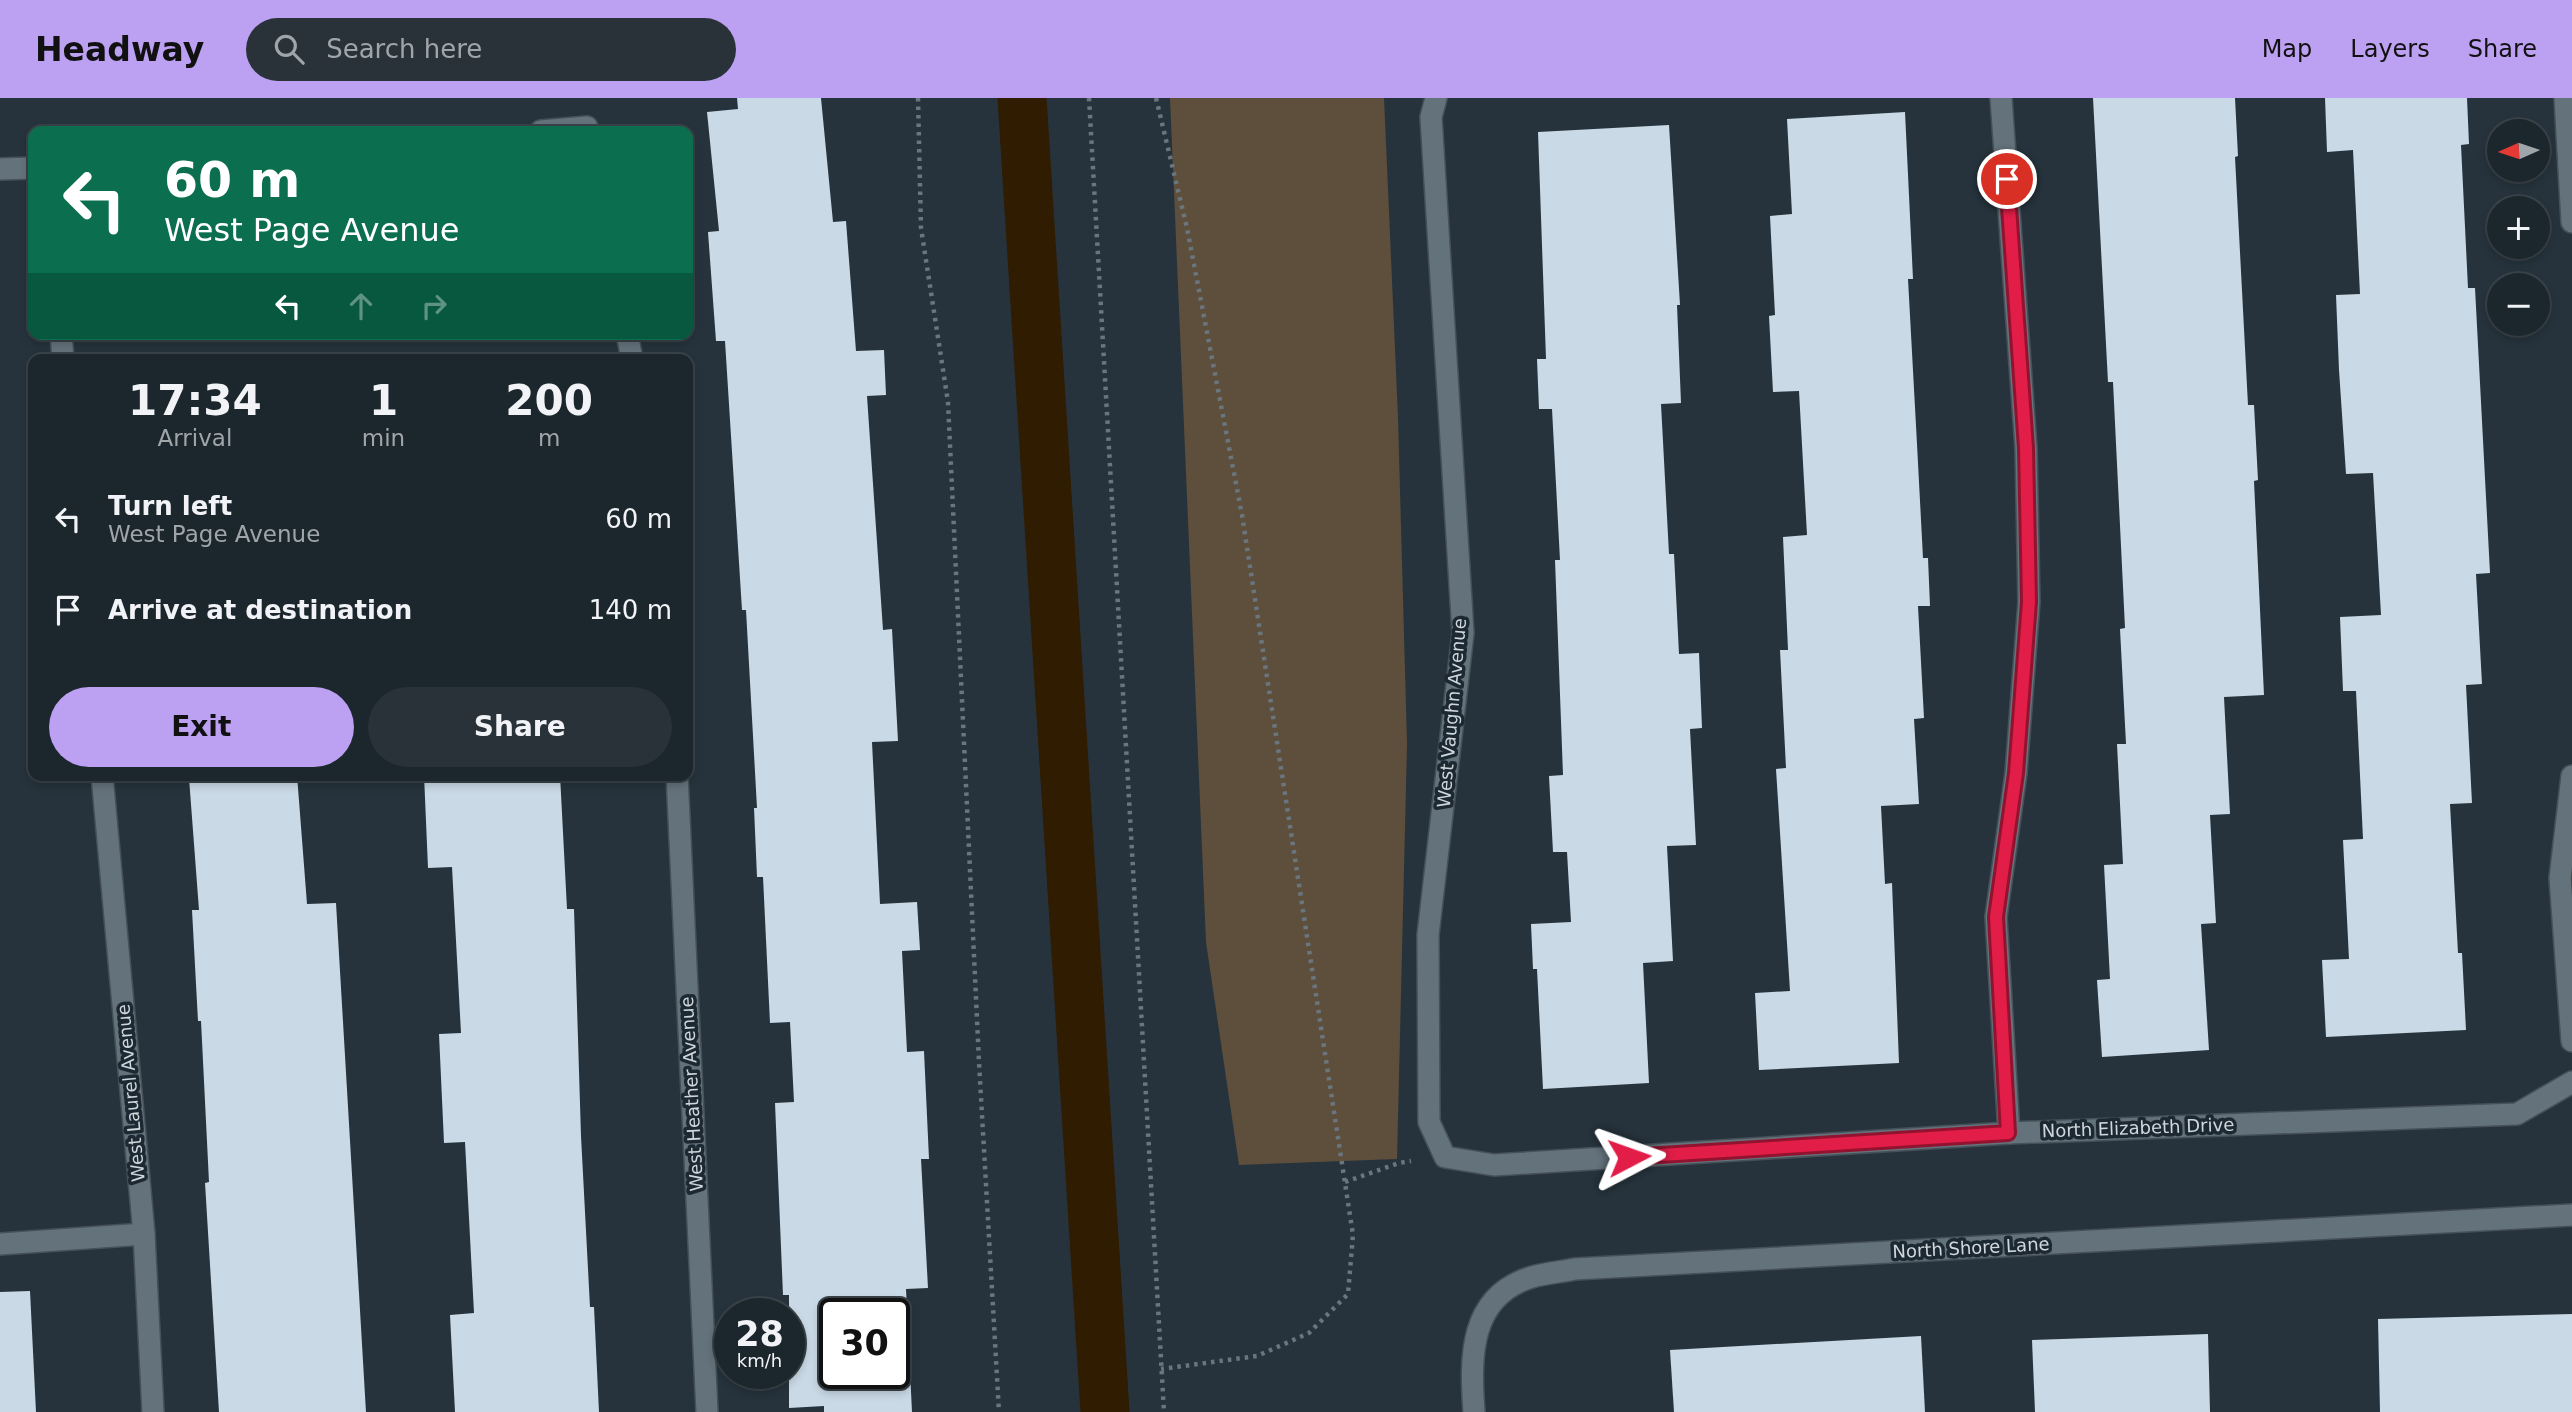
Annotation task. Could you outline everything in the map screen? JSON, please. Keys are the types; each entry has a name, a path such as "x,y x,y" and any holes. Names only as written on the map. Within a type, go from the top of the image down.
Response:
{"street":[{"name":"West Vaughn Avenue","path":"1436,98 1432,117 1463,634 1429,934 1429,1122 1445,1157"},
{"path":"2001,98 2026,448 2029,602 2016,773 1996,917 2008,1133"},
{"path":"2566,98 2572,222"},
{"path":"0,169 28,168"},
{"path":"2572,776 2560,878 2572,1041"},
{"name":"West Laurel Avenue","path":"103,781 145,1234 153,1412"},
{"name":"West Heather Avenue","path":"677,781 707,1412"},
{"name":"North Elizabeth Drive","path":"1445,1157 1494,1165 2008,1133 2517,1114 2572,1082"},
{"name":"North Shore Lane","path":"1474,1412 1472,1362 1475,1340 1484,1312 1505,1289 1532,1277 1575,1269 2572,1215"},
{"path":"0,1244 145,1234"}],"path":[{"path":"918,98 921,228 948,402 978,1062 999,1412"},
{"path":"1089,98 1164,1412"},
{"path":"1156,98 1187,228 1242,515 1353,1235 1348,1294 1309,1333 1257,1356 1161,1369"},
{"path":"1345,1182 1399,1163 1445,1157"}],"shaded area":[{"path":"1170,98 1384,98 1398,418 1407,744 1397,1159 1239,1165 1206,942"}],"building":[{"path":"737,98 821,98 833,222 846,221 856,351 884,350 886,395 867,396 883,630 892,629 898,741 872,742 880,904 917,902 920,950 902,951 907,1052 924,1051 929,1159 921,1159 928,1288 906,1289 906,1298 819,1298 819,1389 910,1389 910,1371 912,1412 824,1412 824,1406 789,1408 789,1389 805,1389 805,1298 789,1298 789,1295 783,1295 775,1103 794,1102 790,1022 770,1023 763,877 757,877 754,808 757,808 746,610 742,610 725,341 716,341 708,232 719,231 707,112 738,109"},
{"path":"2093,98 2235,98 2238,156 2235,157 2248,405 2254,405 2258,480 2254,481 2264,695 2224,697 2230,814 2210,815 2216,923 2201,924 2209,1050 2102,1057 2097,980 2110,979 2104,865 2123,864 2117,744 2126,744 2120,629 2125,628 2113,382 2108,382"},
{"path":"2325,98 2467,98 2469,144 2461,145 2468,288 2475,288 2490,573 2476,574 2482,684 2466,685 2472,803 2450,804 2458,953 2462,953 2466,1030 2326,1037 2322,960 2349,959 2343,840 2363,839 2356,691 2343,691 2340,617 2381,615 2373,473 2346,474 2339,370 2336,295 2360,294 2353,150 2327,152"},
{"path":"1905,112 1913,279 1908,279 1923,558 1928,558 1930,606 1918,606 1924,718 1914,719 1919,804 1881,806 1885,884 1892,883 1899,1063 1759,1070 1755,993 1790,991 1776,769 1786,768 1780,650 1788,650 1783,537 1807,535 1799,391 1773,392 1769,316 1775,315 1770,216 1792,214 1787,119"},
{"path":"1669,125 1680,305 1677,305 1681,403 1661,404 1669,554 1674,554 1679,654 1699,653 1702,728 1690,729 1696,845 1667,846 1673,961 1643,963 1649,1083 1543,1089 1537,969 1533,969 1531,924 1571,922 1567,852 1553,852 1549,776 1563,775 1555,560 1560,560 1552,409 1539,409 1537,359 1546,359 1538,132"},
{"path":"189,781 297,781 307,904 336,903 366,1412 219,1412 205,1183 209,1182 201,1021 198,1021 192,910 199,910"},
{"path":"424,781 560,781 567,909 574,909 581,1136 590,1307 594,1307 599,1412 455,1412 450,1315 474,1313 465,1142 444,1143 439,1034 461,1033 452,867 428,868"},
{"path":"30,1291 36,1412 0,1412 0,1292"},
{"path":"2572,1314 2572,1412 2380,1412 2378,1319"},
{"path":"2208,1334 2210,1412 2035,1412 2032,1340"},
{"path":"1921,1336 1925,1412 1674,1412 1670,1350"}],"waterway":[{"path":"1022,98 1105,1412"}],"route":[{"path":"1629,1157 2008,1133 1996,917 2016,773 2029,602 2026,448 2007,179"}]}
